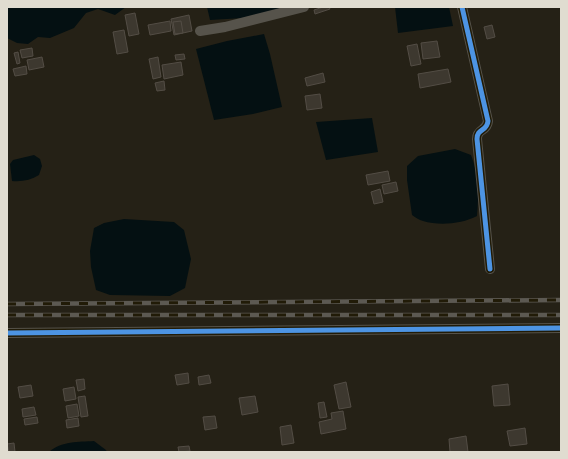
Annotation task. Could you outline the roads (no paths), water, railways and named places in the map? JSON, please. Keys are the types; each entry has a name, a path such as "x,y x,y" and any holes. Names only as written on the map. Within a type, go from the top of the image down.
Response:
{"street":[{"path":"200,31 232,26 304,7"},
{"path":"462,7 488,121 488,126 479,132 477,139 490,269"},
{"path":"7,333 561,328"}],"railway":[{"path":"7,304 561,300"},
{"path":"7,315 561,315"}]}
